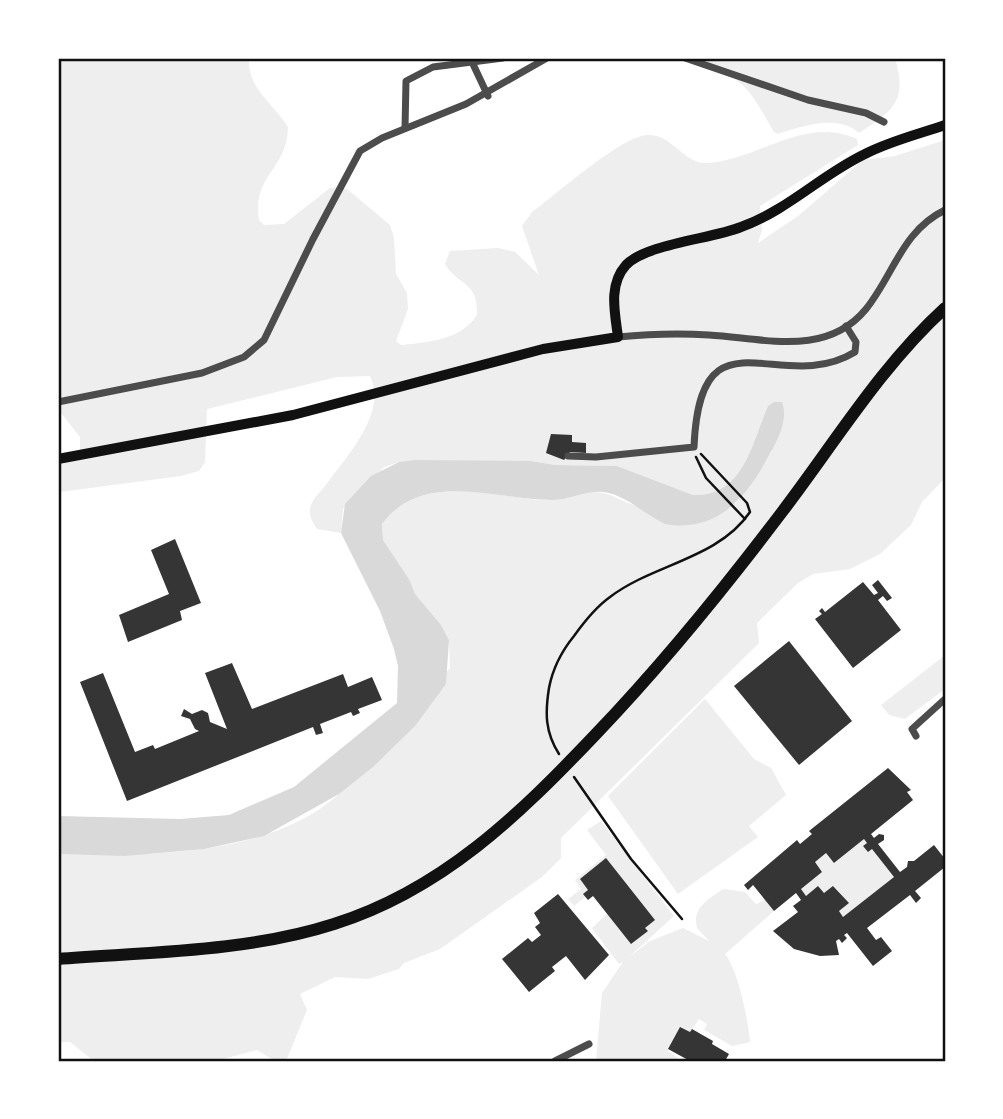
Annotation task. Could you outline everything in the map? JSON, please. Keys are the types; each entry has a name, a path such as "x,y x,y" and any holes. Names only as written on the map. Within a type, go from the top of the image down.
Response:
{"highway":[{"path":"58,959 228,945 314,930 388,904 464,858 538,792 650,675 733,576 890,368 945,308"}],"main road":[{"path":"58,459 293,415 543,349 618,337 615,288 621,272 634,258 755,222 785,207 864,154 945,125"}],"street":[{"path":"405,128 406,82 433,66 503,58"},
{"path":"58,402 202,373 244,357 264,340 360,151 405,128 466,104 518,77 547,58"},
{"path":"685,58 808,100 866,113 884,122"},
{"path":"472,62 488,96"},
{"path":"618,337 685,334 797,343 835,333 865,310 908,240 932,217 945,210"},
{"path":"568,456 596,457 694,447 700,396 713,373 740,361 794,367 839,361 855,352 856,342 846,326"},
{"path":"916,736 912,729 945,699"},
{"path":"555,1061 589,1044"}],"path":[{"path":"546,718 555,664 595,610 611,596 696,554 732,532 745,519 750,507 694,447"},
{"path":"694,447 706,478 745,519"},
{"path":"592,803 631,859 682,919"}],"shaded area":[{"path":"58,58 249,58 249,69 257,87 288,127 282,154 260,192 259,220 264,225 284,224 330,188 347,189 390,225 394,238 396,274 407,293 408,309 396,341 401,345 433,341 453,335 477,315 471,290 445,264 450,251 498,248 515,252 539,275 522,226 532,212 572,180 605,155 635,138 656,136 692,159 708,163 727,160 782,140 819,132 838,133 857,139 858,145 760,206 762,230 758,243 798,216 863,160 895,156 945,140 945,478 922,502 911,525 880,554 850,569 813,574 798,583 757,623 759,643 561,838 561,858 542,877 440,949 404,963 399,969 368,979 335,977 300,994 307,1010 286,1061 275,1061 257,1050 215,1061 94,1061 70,1042 58,1042 58,854 168,852 244,841 279,830 312,814 354,779 450,668 449,640 441,625 414,594 409,579 383,540 382,524 398,508 415,498 456,491 549,500 600,492 634,505 654,507 736,503 772,451 768,406 744,465 724,487 710,493 693,495 617,466 556,465 531,461 399,462 384,467 343,509 341,533 317,529 311,517 311,505 363,433 374,404 374,390 370,376 337,377 207,409 205,462 199,471 181,476 60,492 58,466 80,450 80,437 58,409"},
{"path":"688,58 895,58 900,85 895,103 889,111 859,133 841,124 820,123 778,134 741,84 732,77"},
{"path":"774,402 782,402 783,423 775,444 754,481 725,511 701,523 680,526 667,524 623,498 602,492 552,500 461,491 439,492 418,497 399,507 382,524 383,540 409,579 415,594 441,625 449,640 446,684 415,726 373,767 339,794 264,836 204,849 125,856 58,854 58,816 180,819 229,815 294,787 397,703 398,666 394,649 380,611 341,533 345,504 371,476 399,462 415,460 531,461 556,465 617,466 693,495 710,493 724,487 744,465 768,406"},
{"path":"944,656 945,689 905,719 889,715 881,705"},
{"path":"705,699 754,759 771,768 786,795 749,826 758,837 678,894 608,796"},
{"path":"601,821 674,916 629,957 650,941 683,928 709,941 697,928 697,915 702,905 723,889 745,892 756,904 765,900 774,911 725,954 738,983 750,1042 732,1046 704,1030 707,1024 699,1019 689,1034 680,1029 668,1051 682,1061 596,1061 602,993 623,962 619,964 592,928 611,910 594,890 574,906 568,899 581,889 575,880 606,855 587,830"},
{"path":"864,839 867,843 863,846 868,852 872,849 894,877 843,917 839,911 849,903 834,886 824,893 818,886 806,896 801,889 822,872 815,862 826,853 835,863"}],"building":[{"path":"551,434 572,435 572,442 586,443 586,453 570,452 564,460 546,453"},
{"path":"175,539 201,603 180,611 182,620 128,642 119,615 169,594 151,550"},
{"path":"878,580 892,598 887,601 883,596 878,600 901,630 853,668 815,619 822,614 819,611 822,608 825,612 863,582 874,595 878,593 872,585"},
{"path":"789,641 852,721 799,765 734,686"},
{"path":"232,663 252,709 343,674 348,687 372,677 382,700 358,709 360,713 353,716 351,712 320,724 323,733 316,735 313,727 127,801 80,682 103,673 135,752 153,745 155,749 199,731 190,719 181,716 184,709 192,714 202,710 208,713 210,722 227,729 205,673"},
{"path":"888,768 911,790 907,792 913,800 871,834 874,838 879,834 884,835 884,840 878,844 900,872 907,867 908,861 914,861 934,845 945,859 945,867 915,891 921,898 916,903 910,895 867,928 876,940 881,937 892,951 873,966 847,933 844,935 847,938 842,943 839,939 836,941 839,955 820,956 794,949 773,931 798,912 793,906 801,900 796,893 774,911 753,885 748,890 744,885 797,840 800,844 812,834 809,831","holes":["864,839 867,843 863,846 868,852 872,849 894,877 843,917 839,911 849,903 833,886 824,893 818,886 806,896 801,889 822,872 815,862 826,853 834,863"]},
{"path":"606,858 655,920 645,928 648,931 631,944 593,896 588,900 583,894 588,890 580,879"},
{"path":"558,894 609,955 585,980 566,956 552,967 555,971 529,992 502,959 528,938 532,942 541,935 535,927 540,923 534,913"},
{"path":"680,1027 690,1032 692,1029 713,1041 712,1044 729,1054 725,1061 690,1061 668,1049"}]}
